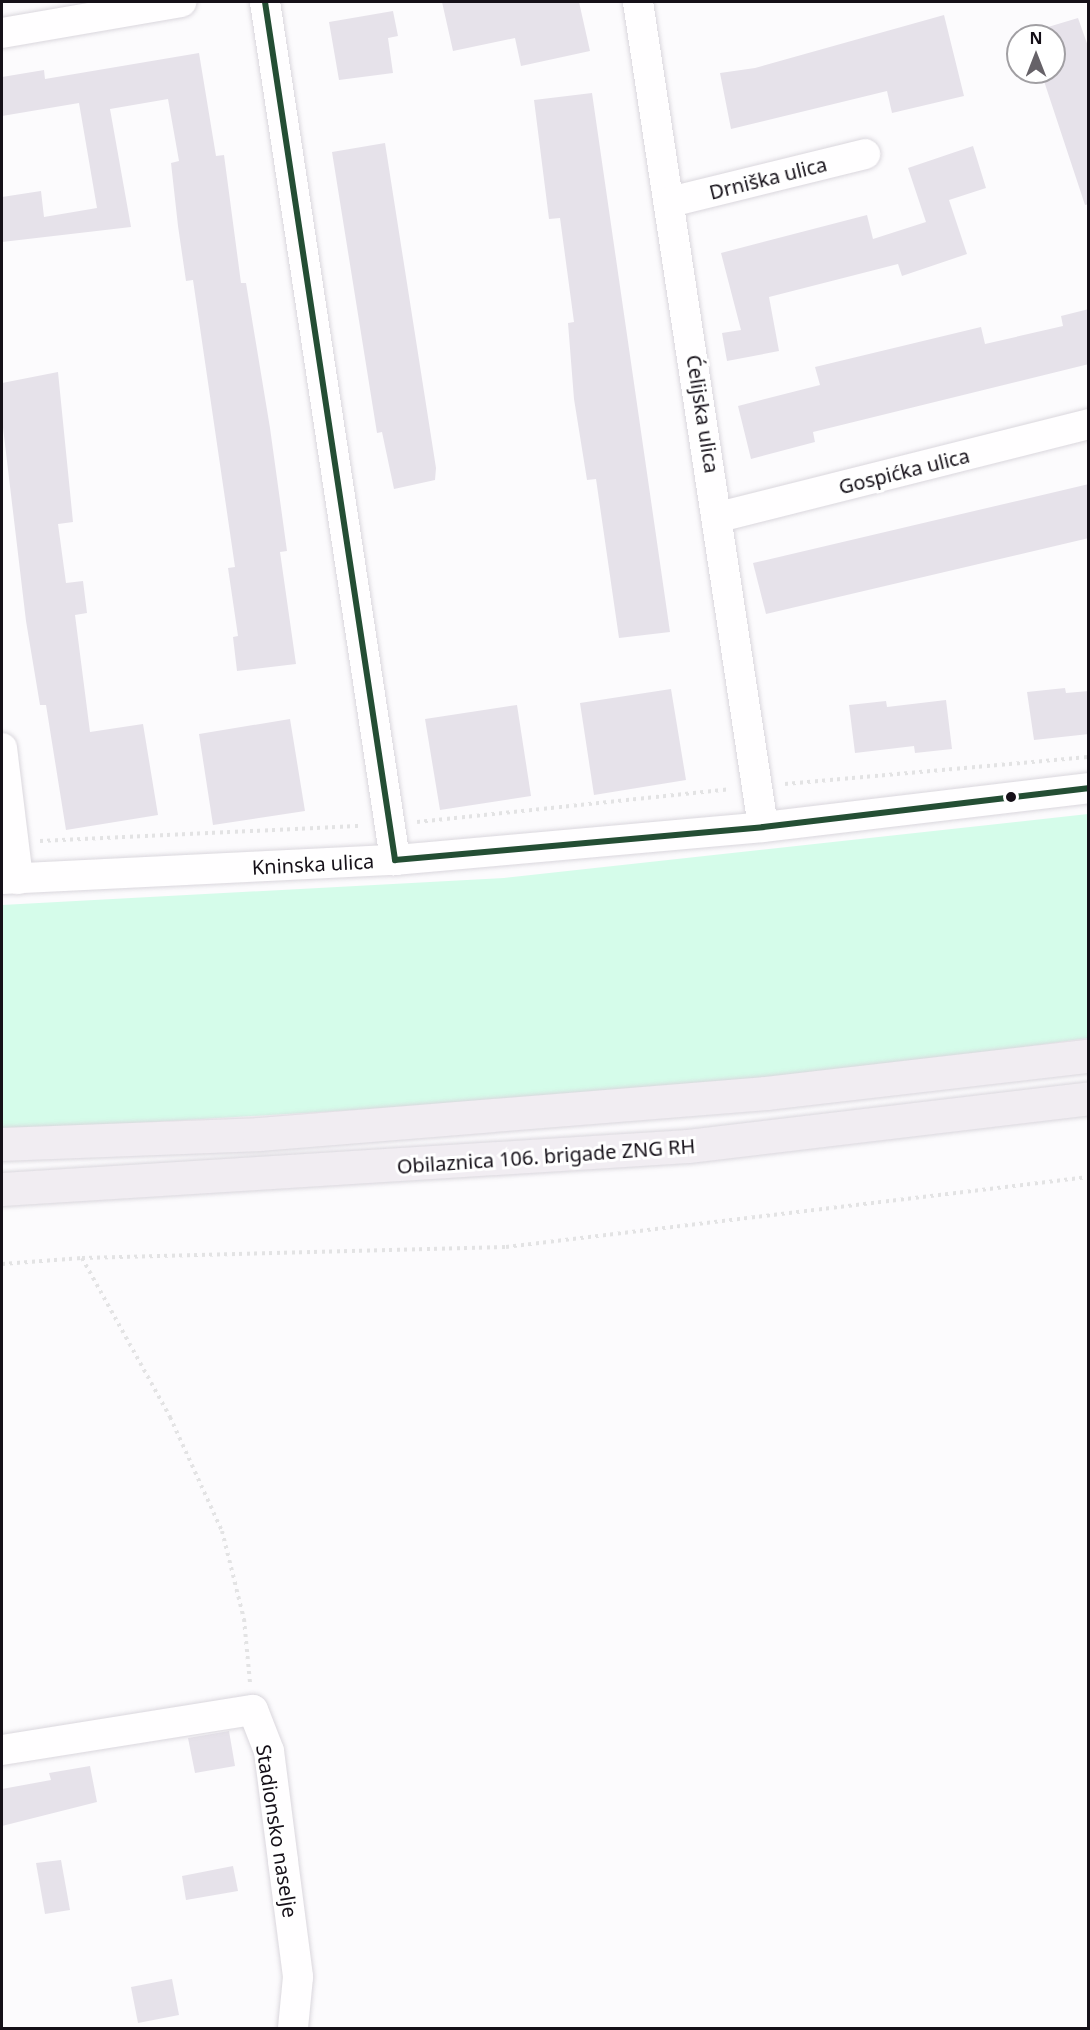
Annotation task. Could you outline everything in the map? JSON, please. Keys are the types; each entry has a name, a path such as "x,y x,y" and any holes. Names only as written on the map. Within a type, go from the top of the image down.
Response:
{"highway":[{"path":"2,1144 259,1134 766,1094 1089,1056"},
{"name":"Obilaznica 106. brigade ZNG RH","path":"2,1189 688,1146 1089,1098"}],"street":[{"path":"2,33 181,2"},
{"path":"265,2 395,860"},
{"name":"Ćelijska ulica","path":"638,2 719,517 759,786 763,827"},
{"name":"Drniška ulica","path":"670,201 865,154"},
{"name":"Gospićka ulica","path":"719,517 1089,424"},
{"path":"2,748 16,843 10,879"},
{"name":"Kninska ulica","path":"10,879 395,860 763,827 1089,788"},
{"path":"2,1750 253,1710"},
{"name":"Stadionsko naselje","path":"253,1710 269,1751 285,1872 298,1977 293,2028"}],"path":[{"path":"16,843 391,825 759,786 1089,757"},
{"path":"2,1264 82,1258 506,1247 1089,1177"},
{"path":"82,1258 170,1417 222,1531 244,1619 253,1710"}],"green space":[{"path":"1088,814 1088,1038 899,1064 569,1097 2,1131 2,905 504,878"}],"building":[{"path":"442,2 579,2 590,51 521,66 515,38 453,51"},
{"path":"393,11 398,36 388,38 393,73 339,80 329,22"},
{"path":"944,15 964,96 892,113 887,91 731,129 720,73 755,68"},
{"path":"1078,18 1089,49 1089,204 1085,205 1045,84 1066,84 1066,24 1058,24"},
{"path":"199,53 216,156 224,155 241,283 246,283 270,428 287,551 280,552 296,664 237,671 233,637 238,636 228,568 235,567 193,280 186,281 178,226 171,163 179,161 168,99 110,109 131,227 2,242 2,197 41,191 44,217 97,208 79,103 2,116 2,77 44,70 45,79"},
{"path":"592,93 670,632 619,638 596,479 587,480 574,399 568,323 574,322 560,218 549,219 534,100"},
{"path":"385,143 436,468 435,480 394,489 382,432 377,433 332,152"},
{"path":"973,146 986,188 949,200 967,254 902,276 898,264 769,297 779,351 727,361 722,333 741,330 721,253 867,215 873,239 926,222 908,168"},
{"path":"1089,309 1089,364 813,432 815,442 751,459 738,406 820,385 815,367 981,327 985,344 1063,326 1061,316"},
{"path":"58,372 73,522 58,524 66,583 83,581 87,613 75,615 90,732 143,724 158,815 66,830 46,705 40,705 26,621 2,419 2,383"},
{"path":"1089,484 1089,538 766,614 753,563"},
{"path":"1065,688 1066,693 1089,691 1089,734 1034,740 1027,692"},
{"path":"671,689 686,780 594,795 580,703"},
{"path":"946,700 952,749 915,753 914,746 855,753 849,705 886,701 887,707"},
{"path":"517,705 531,796 440,810 425,719"},
{"path":"290,719 305,811 213,825 199,734"},
{"path":"229,1731 235,1766 195,1773 188,1738"},
{"path":"90,1766 97,1802 2,1826 2,1789 51,1780 49,1773"},
{"path":"61,1860 70,1910 45,1914 36,1863"},
{"path":"233,1866 238,1891 186,1900 182,1876"},
{"path":"172,1979 179,2015 138,2023 131,1987"}],"transit line":[{"path":"265,2 395,860 763,827 1088,788"}]}
